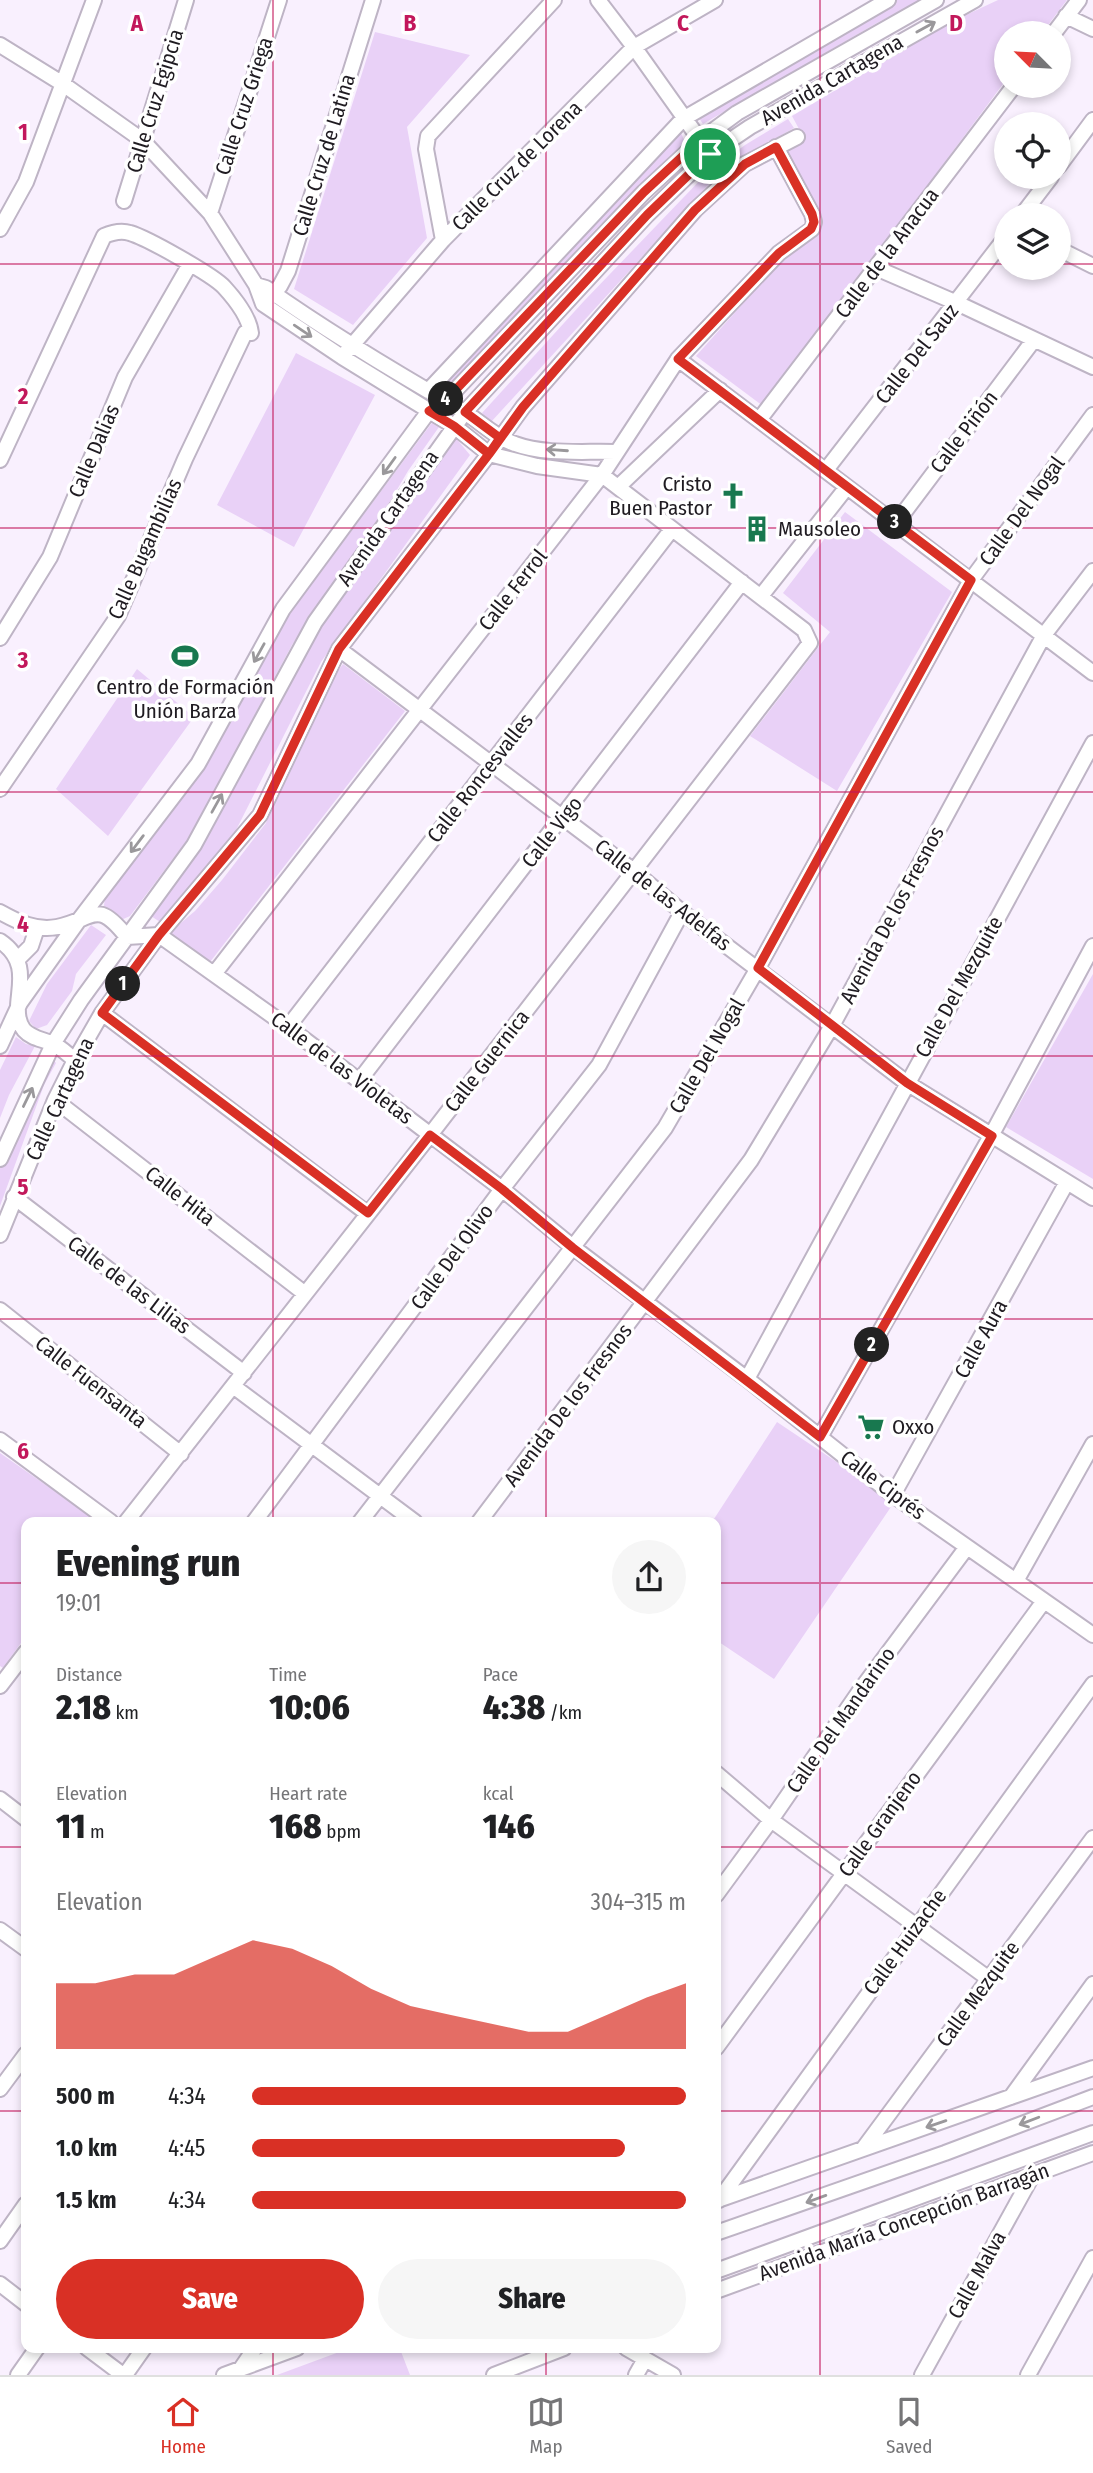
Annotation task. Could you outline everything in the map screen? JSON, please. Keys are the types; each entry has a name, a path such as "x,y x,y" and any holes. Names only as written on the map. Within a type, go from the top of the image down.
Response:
{"street":[{"path":"0,229 26,182 94,0"},
{"name":"Calle Cruz Egipcia","path":"124,201 186,0"},
{"name":"Calle Cruz Griega","path":"210,213 279,0"},
{"name":"Calle Cruz de Latina","path":"263,304 274,293 288,271 373,0"},
{"path":"443,240 426,149 428,136 554,0"},
{"path":"598,0 710,154"},
{"name":"Calle Cruz de Lorena","path":"342,357 443,240 634,47 715,0"},
{"path":"429,411 428,391 683,119 888,0"},
{"name":"Avenida Cartagena","path":"0,1046 20,1003 79,920 198,764 284,609 429,411 445,401 644,192 699,141 737,113 936,0"},
{"name":"Avenida Cartagena","path":"0,1159 53,1044 81,1000 194,845 315,622 465,412 647,215 710,154 750,127 975,0"},
{"path":"1062,21 1079,0"},
{"path":"1066,16 1093,29"},
{"path":"0,45 63,84 142,140 210,213 256,285 263,304 342,357 454,426 489,454 537,466 602,475 761,596 847,487"},
{"name":"Calle de la Anacua","path":"759,420 1005,98"},
{"path":"1071,150 1093,120"},
{"name":"Calle Cartagena","path":"0,1236 55,1100 75,1059 102,1013 159,935 260,815 339,649 523,407 695,210 745,164 797,137"},
{"name":"Calle Ferrol","path":"214,974 602,475 678,359 779,253 811,229 814,222 812,214 776,147"},
{"path":"1031,203 1042,189"},
{"path":"0,460 100,242 110,233 130,233 190,264"},
{"name":"Calle Del Sauz","path":"826,470 994,253"},
{"path":"1071,254 1092,264"},
{"name":"Calle Bugambilias","path":"0,789 118,616 185,459 245,333 251,333 248,321 223,285 190,264"},
{"name":"Calle Dalias","path":"0,638 50,557 125,377 190,264"},
{"path":"876,268 957,303 1093,368"},
{"path":"256,285 266,288 465,412 500,438 517,445 553,451 615,452"},
{"name":"Calle Piñón","path":"895,523 1033,341"},
{"path":"678,359 1093,673"},
{"path":"618,487 720,390"},
{"name":"Calle Del Nogal","path":"364,1517 665,1128 758,968 971,580 1093,415"},
{"name":"Calle Roncesvalles","path":"288,1027 672,528"},
{"name":"Avenida De los Fresnos","path":"483,1517 751,1160 832,1024 1044,635 1093,570"},
{"name":"Calle Vigo","path":"359,1081 743,582"},
{"name":"Calle Guernica","path":"130,1517 808,647 810,638 804,630 761,596"},
{"name":"Calle de las Adelfas","path":"339,649 635,872 682,912 907,1083 1093,1198"},
{"name":"Calle Del Mezquite","path":"747,1379 1093,743"},
{"path":"0,912 37,928 57,927 99,913 112,920 127,937 159,935"},
{"name":"Calle Del Olivo","path":"258,1517 502,1189 599,1065 682,912"},
{"path":"17,960 31,946 37,928"},
{"name":"Calle de las Violetas","path":"159,935 288,1027 502,1189 573,1248 646,1303"},
{"path":"0,940 17,960 22,979 19,1016 25,1031 37,1039 53,1044 75,1059"},
{"path":"820,1437 992,1136 1093,946"},
{"path":"102,1013 368,1213"},
{"name":"Calle Hita","path":"55,1100 304,1293"},
{"name":"Calle Aura","path":"893,1495 1067,1182"},
{"name":"Calle de las Lilias","path":"14,1198 244,1373"},
{"name":"Calle Ciprés","path":"646,1303 893,1495 1044,1601 1092,1631"},
{"name":"Calle Fuensanta","path":"0,1310 181,1454"},
{"path":"233,1386 408,1517"},
{"path":"0,1440 104,1517"},
{"path":"1016,1581 1093,1444"},
{"name":"Calle Del Mandarino","path":"721,1888 859,1692 967,1546"},
{"name":"Calle Granjeno","path":"721,2041 1044,1601"},
{"path":"2,1679 21,1658"},
{"name":"Calle Huizache","path":"721,2195 1093,1684"},
{"path":"721,1777 771,1820 989,1979"},
{"path":"0,1799 21,1815"},
{"name":"Calle Mezquite","path":"863,2149 1093,1838"},
{"path":"1,1934 21,1946"},
{"path":"1010,2098 1093,1984"},
{"path":"0,2089 21,2061"},
{"path":"721,2199 1093,2068"},
{"path":"721,2231 945,2153 1093,2097"},
{"name":"Avenida María Concepción Barragán","path":"721,2269 1093,2133"},
{"name":"Avenida María Concepción Barragán","path":"721,2289 1093,2153"},
{"name":"Calle Malva","path":"922,2375 1032,2176"},
{"path":"0,2241 21,2211"},
{"path":"1028,2375 1093,2258"},
{"path":"0,2284 21,2300"},
{"path":"18,2375 33,2353"},
{"path":"94,2353 124,2375 140,2353"},
{"path":"240,2370 252,2353"},
{"path":"224,2375 284,2353"},
{"path":"494,2375 553,2353"},
{"path":"635,2353 673,2375"},
{"path":"533,2375 542,2358"},
{"path":"636,2375 645,2359"}],"shaded area":[{"path":"897,0 921,0 703,124 697,115"},
{"path":"998,0 1067,0 1051,21 994,21 994,96 763,406 696,356 780,262 822,225 787,149 805,140 792,116 949,23"},
{"path":"375,32 470,55 407,127 427,238 353,325 294,289"},
{"path":"788,119 794,128 738,160 710,183 491,422 482,413 584,301 707,173 745,145"},
{"path":"681,133 685,142 595,230 442,394 435,389 666,142"},
{"path":"296,353 375,395 294,547 217,505"},
{"path":"434,420 439,427 408,471 378,522 292,645 191,835 130,916 119,921 104,906 105,896 232,717 291,612"},
{"path":"455,437 470,455 321,662 231,840 189,896 160,922 148,914 318,627"},
{"path":"845,512 952,592 837,791 750,736 830,632 783,593"},
{"path":"343,664 405,711 210,962 169,933 195,911 266,823 272,804 331,680"},
{"path":"137,669 194,717 108,836 56,789"},
{"path":"91,925 106,935 76,974 72,991 47,1025 36,1029 29,1021 47,984"},
{"path":"1093,974 1093,1179 1006,1127"},
{"path":"16,1037 35,1046 0,1118 0,1070"},
{"path":"49,1055 56,1063 44,1085 0,1206 0,1158"},
{"path":"777,1422 895,1501 774,1679 721,1643 721,1517 715,1517"},
{"path":"0,1453 92,1517 21,1517 21,1643 3,1668 0,1666"},
{"path":"336,2353 402,2353 410,2375 277,2375"}],"place":[{"name":"Cristo Buen Pastor","path":"733,496"},
{"name":"Mausoleo","path":"757,529"},
{"name":"Centro de Formación Unión Barza","path":"185,656"},
{"name":"Oxxo","path":"871,1427"}],"route":[{"path":"710,154 647,215 465,412 500,438 489,454 339,649 260,815 159,935 102,1013 368,1213 430,1135 820,1437 992,1136 907,1083 758,968 971,580 678,359 779,253 811,229 814,222 812,214 776,147 745,164 695,210 523,407 489,454 454,426 429,411 445,401 644,192 699,141 710,154"}]}
